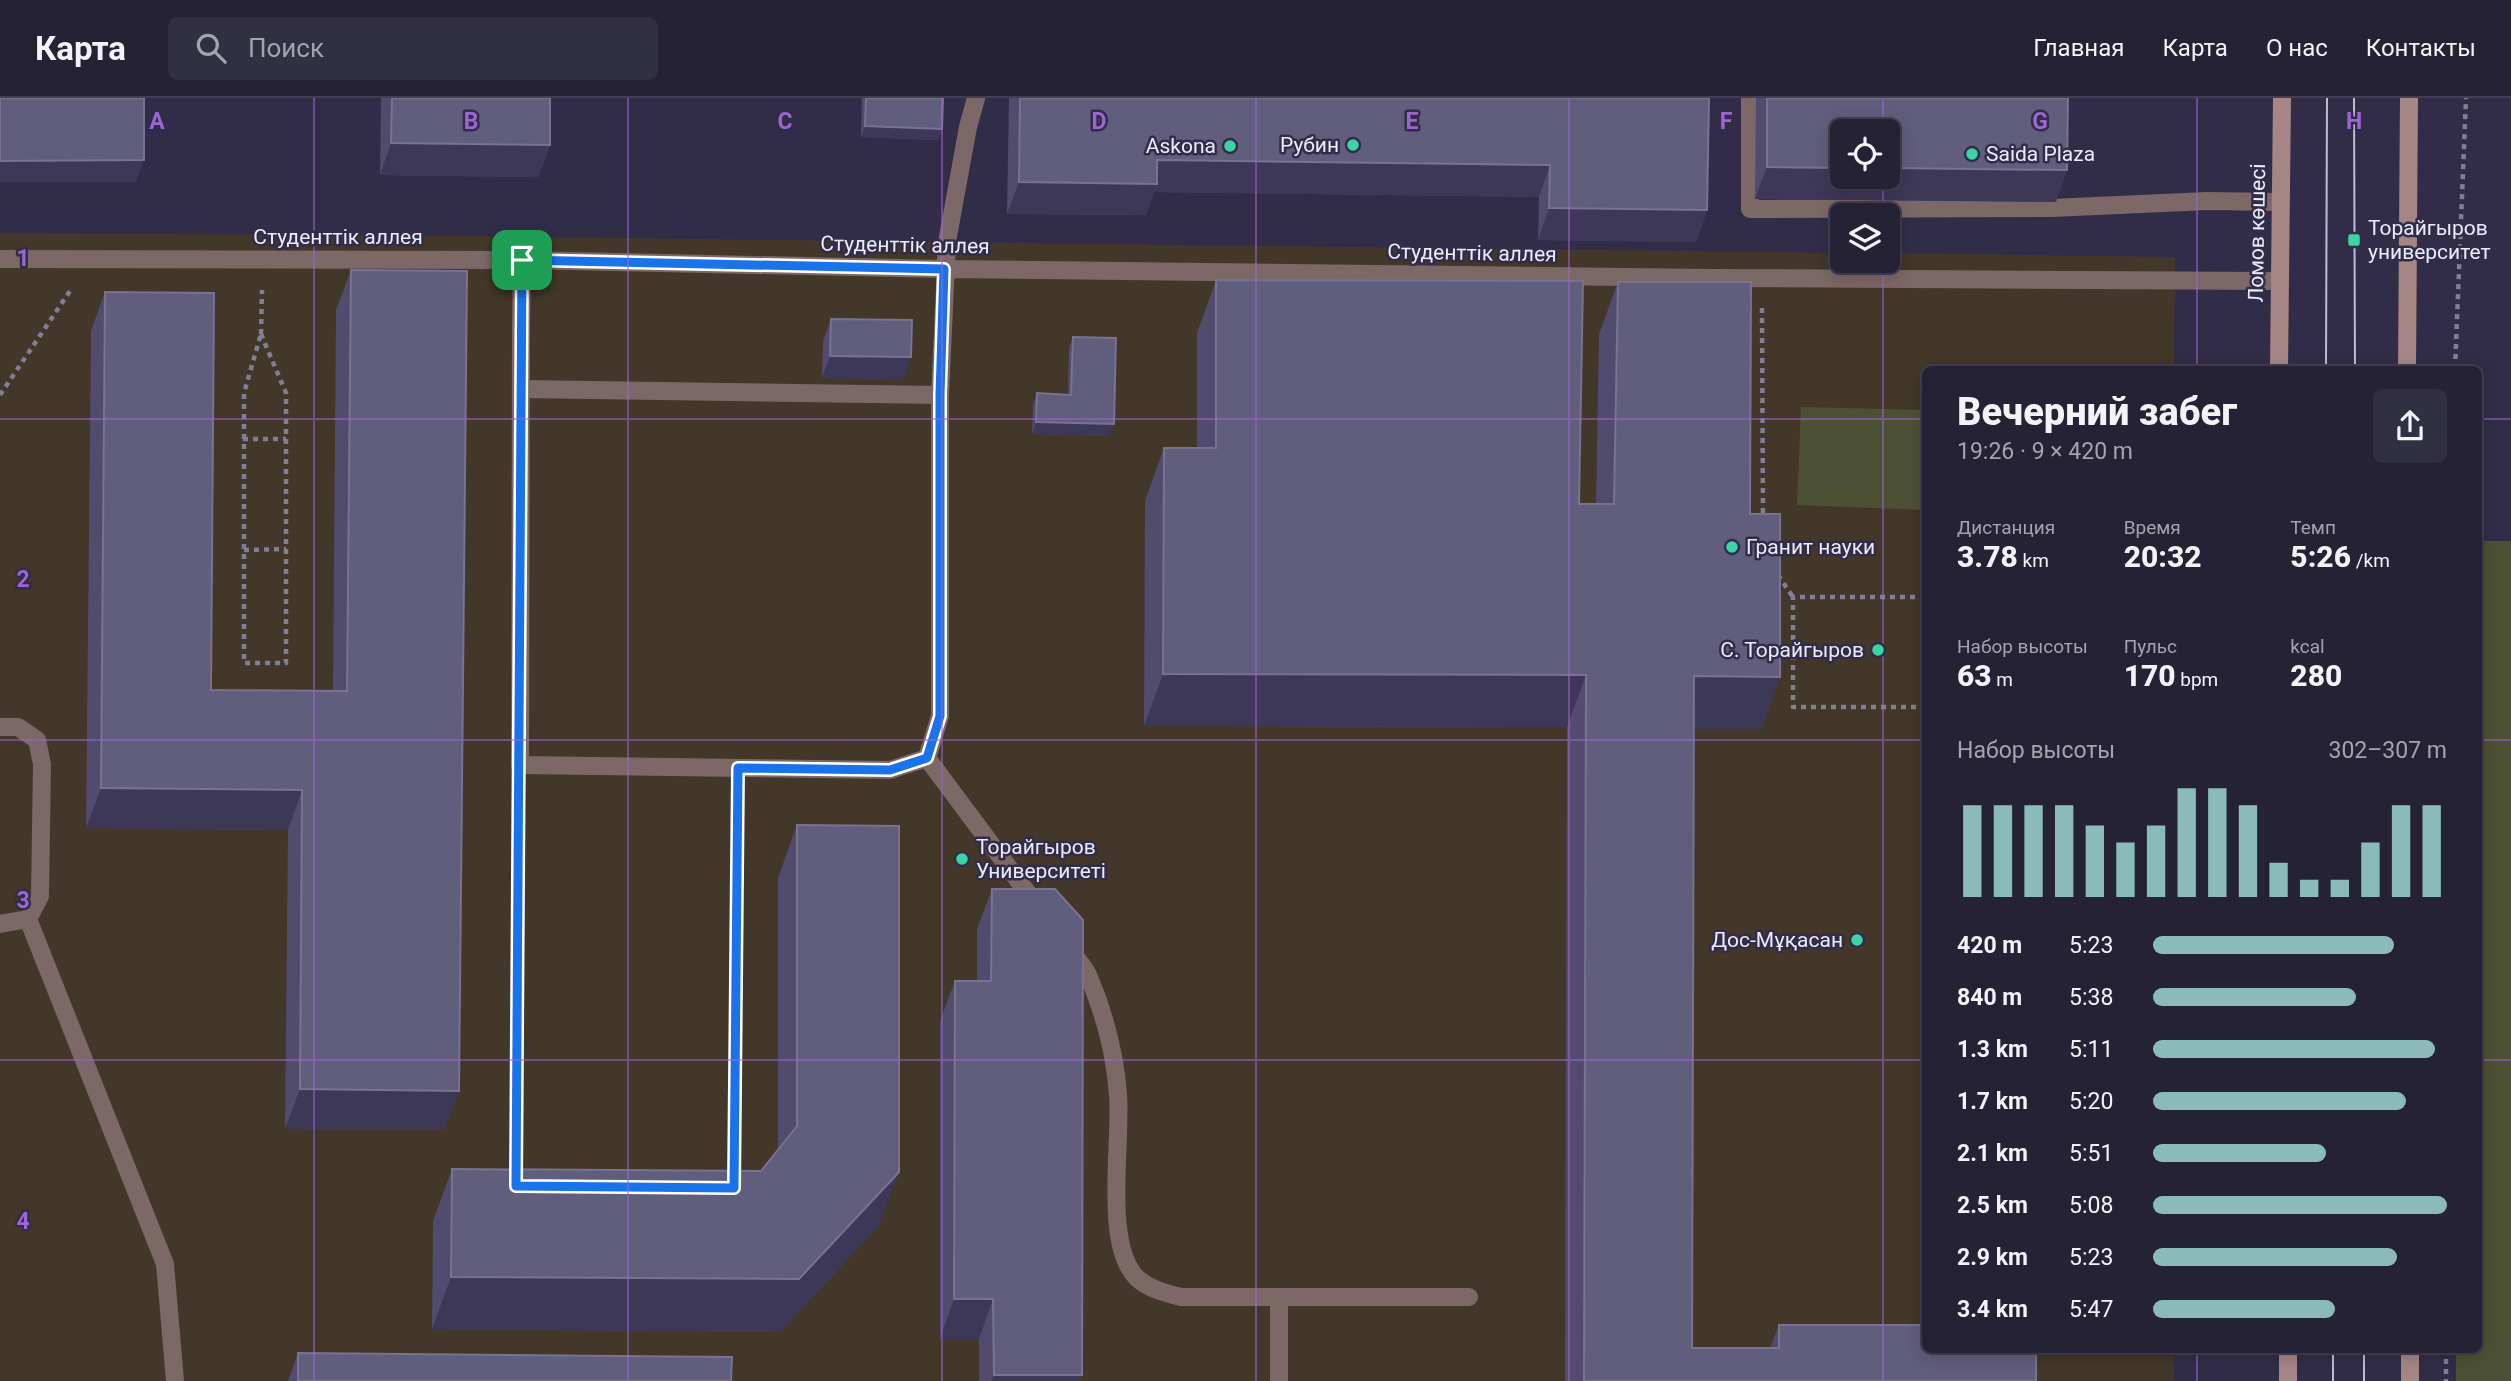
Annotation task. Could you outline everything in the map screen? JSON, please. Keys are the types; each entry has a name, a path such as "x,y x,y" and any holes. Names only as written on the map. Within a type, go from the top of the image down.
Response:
{"main road":[{"name":"Ломов көшесі","path":"2279,366 2282,98"},
{"path":"2407,366 2409,98"},
{"path":"2288,1353 2288,1381"},
{"path":"2410,1353 2410,1381"}],"lane":[{"path":"927,758 940,716 940,395 944,269 963,153 976,98"},
{"path":"1749,98 1750,209 2052,208 2207,201 2280,202"},
{"name":"Студенттік аллея","path":"0,259 522,260 944,269 1762,279 2279,281"},
{"path":"522,260 520,765 890,770 927,758"},
{"path":"521,389 940,395"},
{"path":"0,727 18,727 37,740 42,764 40,897 28,919"},
{"path":"927,758 1087,973 1108,1033 1118,1095 1117,1231 1124,1256 1136,1277 1158,1291 1181,1297 1469,1297"},
{"path":"0,924 28,919"},
{"path":"28,919 165,1264 176,1381"},
{"path":"1279,1297 1279,1381"}],"path":[{"path":"2455,366 2466,98"},
{"path":"0,395 96,259"},
{"path":"261,334 286,393 286,663 244,663 244,393 261,334 263,259"},
{"path":"1762,279 1763,528"},
{"path":"243,439 286,439"},
{"path":"244,550 286,549"},
{"path":"1777,573 1793,597 1793,707 1922,707"},
{"path":"1793,597 1922,597"},
{"path":"516,1186 520,765"},
{"path":"734,1188 738,768"},
{"path":"2446,1353 2446,1381"}],"shaded area":[{"name":"Торайгыров Университеті","path":"0,233 1830,253 1830,273 1900,273 1900,253 2175,257 2174,366 1922,366 1922,1353 2174,1353 2174,1381 0,1381"}],"green space":[{"path":"1801,407 1922,410 1922,510 1797,505"},
{"path":"2482,541 2511,541 2511,1381 2456,1381 2456,1353 2482,1353"}],"building":[{"path":"0,98 144,98 144,160 0,161"},
{"path":"392,98 550,98 550,145 391,143"},
{"path":"866,98 943,98 942,129 865,126"},
{"name":"Рубин","path":"1020,98 1709,98 1707,210 1549,208 1550,165 1157,160 1157,184 1019,182"},
{"path":"1767,98 2068,98 2067,170 1900,168 1900,119 1830,119 1830,168 1767,167"},
{"path":"351,270 467,271 459,1091 300,1089 302,790 101,788 105,292 214,293 211,690 347,691"},
{"path":"1216,280 1583,281 1579,504 1614,504 1618,282 1751,282 1750,514 1780,514 1780,677 1694,676 1692,1348 1779,1348 1779,1325 1922,1325 1922,1353 2036,1353 2036,1381 1584,1381 1586,675 1163,674 1164,448 1216,448"},
{"path":"831,319 912,320 911,357 830,356"},
{"path":"1073,337 1116,338 1114,424 1036,422 1037,393 1071,395"},
{"path":"797,825 899,826 899,1172 799,1279 451,1277 452,1169 761,1171 797,1126"},
{"path":"992,889 1055,889 1083,920 1082,1375 994,1375 993,1299 954,1299 955,981 991,981"},
{"path":"298,1353 732,1357 731,1381 298,1381"}],"tram line":[{"path":"2326,366 2327,98"},
{"path":"2354,98 2355,366"},
{"path":"2333,1353 2333,1381"},
{"path":"2364,1353 2364,1381"}],"place":[{"name":"Рубин","path":"1353,145"},
{"name":"Askona","path":"1230,146"},
{"name":"Saida Plaza","path":"1972,154"},
{"name":"Торайгыров университет","path":"2354,240"},
{"name":"Гранит науки","path":"1732,547"},
{"name":"С. Торайгыров","path":"1878,650"},
{"name":"Торайгыров Университеті","path":"962,859"},
{"name":"Дос-Мұқасан","path":"1857,940"}],"route":[{"path":"522,260 944,269 940,395 940,716 927,758 890,770 738,768 734,1188 516,1186 522,260"}]}
